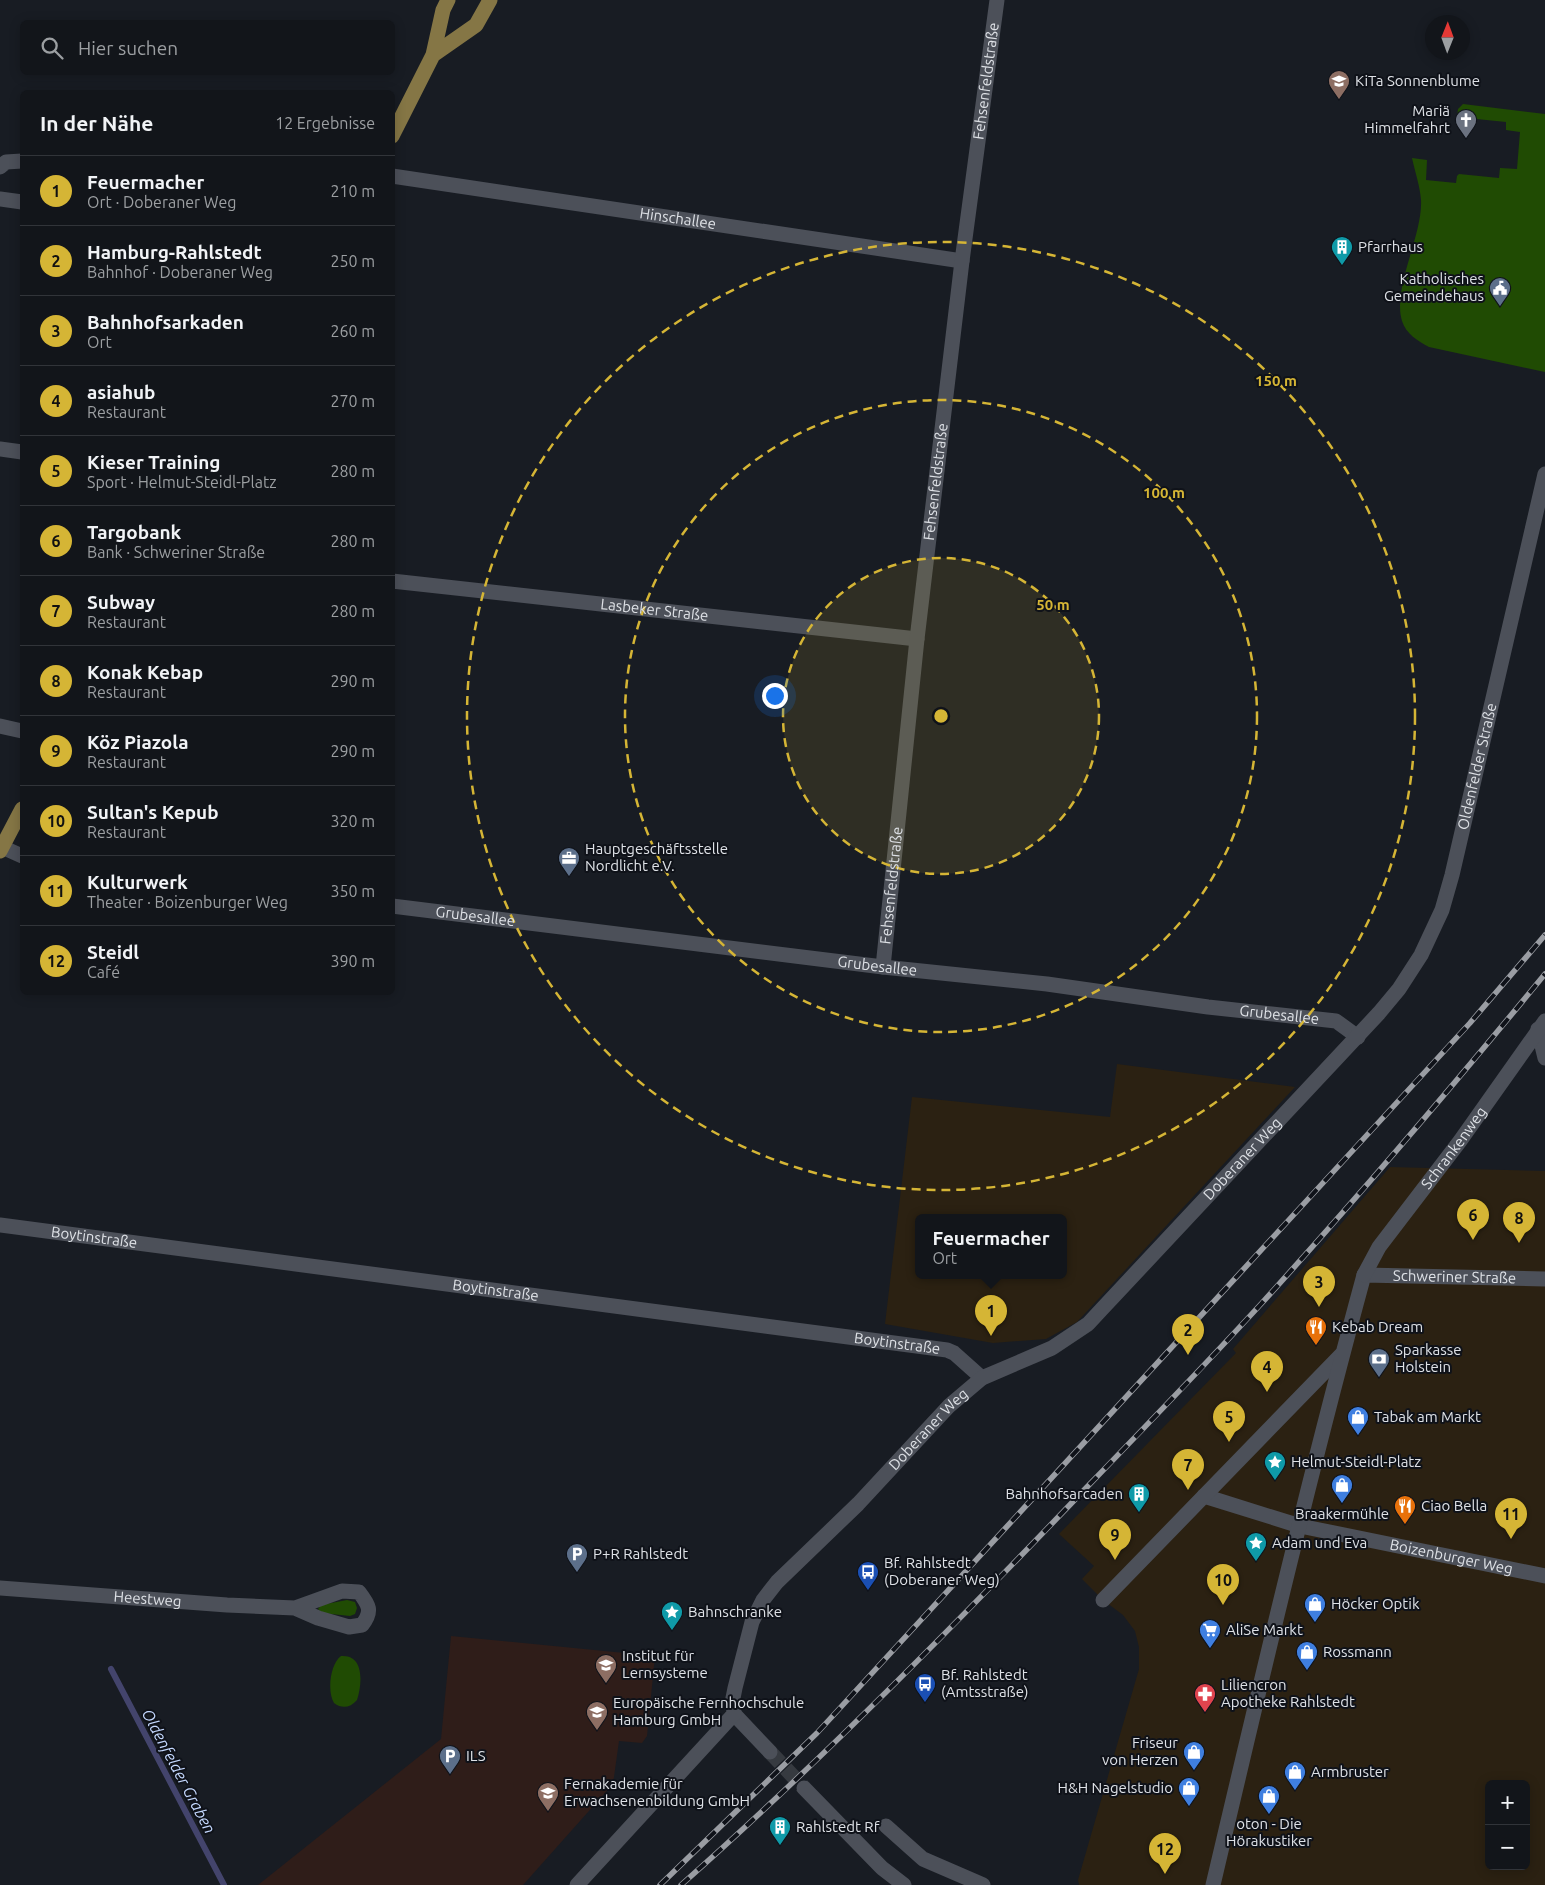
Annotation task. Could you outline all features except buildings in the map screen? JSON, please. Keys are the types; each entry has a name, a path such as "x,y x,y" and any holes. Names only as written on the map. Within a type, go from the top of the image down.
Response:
{"main road":[{"path":"395,130 433,55 443,10 448,0"},
{"path":"433,55 476,25 490,0"},
{"path":"1,849 20,813"}],"street":[{"name":"Fehsenfeldstraße","path":"883,967 917,639 962,261 997,0"},
{"path":"0,167 6,162 20,161"},
{"name":"Hinschallee","path":"395,176 962,261"},
{"path":"0,199 20,202"},
{"path":"0,449 20,452"},
{"name":"Oldenfelder Straße","path":"1358,1037 1403,982 1421,955 1442,910 1470,804 1545,474"},
{"name":"Lasbeker Straße","path":"395,581 917,639"},
{"path":"0,726 20,730"},
{"path":"1,849 20,855"},
{"name":"Grubesallee","path":"395,906 883,967 1047,984 1208,1007 1336,1021 1358,1037"},
{"path":"1541,1025 1545,1058"},
{"name":"Schrankenweg","path":"1213,1885 1342,1354 1364,1275 1379,1247 1460,1140 1541,1025"},
{"name":"Doberaner Weg","path":"734,1714 733,1698 749,1633 758,1608 766,1595 784,1574 858,1504 949,1406 982,1378 1052,1348 1088,1324 1358,1037"},
{"name":"Boytinstraße","path":"0,1225 947,1350 954,1353 982,1378"},
{"name":"Schweriner Straße","path":"1364,1275 1545,1279"},
{"path":"1103,1600 1342,1354"},
{"path":"1204,1496 1300,1526"},
{"name":"Boizenburger Weg","path":"1300,1526 1545,1576"},
{"name":"Heestweg","path":"0,1588 227,1605 295,1608"},
{"path":"577,1885 734,1714 770,1752"},
{"path":"804,1788 882,1868 904,1885"},
{"path":"886,1826 923,1859 983,1885"}],"shaded area":[{"path":"1117,1064 1295,1087 1077,1322 1046,1339 993,1343 885,1324 912,1097 1110,1117"},
{"path":"1390,1167 1545,1171 1545,1885 1079,1885 1078,1880 1139,1669 1139,1647 1135,1631 1123,1615 1103,1600 1082,1579 1094,1566 1059,1534 1236,1353 1233,1349"},
{"path":"451,1636 655,1656 647,1736 642,1743 619,1741 613,1784 523,1885 258,1885 441,1739"}],"green space":[{"path":"1463,104 1545,114 1545,372 1429,347 1409,333 1402,321 1400,308 1401,293 1417,229 1421,200 1412,158 1427,160 1426,180 1456,183 1459,174 1499,178 1500,168 1517,169 1520,132 1506,130 1506,122 1457,117 1458,109"},
{"path":"347,1600 355,1602 357,1608 355,1614 350,1616 322,1613 318,1609 321,1605"},
{"path":"341,1656 354,1660 360,1672 360,1687 357,1700 352,1705 346,1707 334,1703 330,1685 334,1665"}],"waterway":[{"name":"Oldenfelder Graben","path":"111,1669 224,1885"}],"tunnel":[{"path":"770,1752 804,1788"}],"railway":[{"path":"660,1885 817,1733 1470,1023 1545,935"},
{"path":"681,1885 786,1789 888,1690 1196,1373 1261,1304 1369,1182 1545,974"}],"place":[{"name":"KiTa Sonnenblume","path":"1339,100"},
{"name":"Mariä Himmelfahrt","path":"1466,139"},
{"name":"Pfarrhaus","path":"1342,266"},
{"name":"Katholisches Gemeindehaus","path":"1500,307"},
{"name":"Hauptgeschäftsstelle Nordlicht e.V.","path":"569,877"},
{"name":"Targobank","path":"1473,1240"},
{"name":"Konak Kebap","path":"1519,1243"},
{"name":"Bahnhofsarkaden","path":"1319,1307"},
{"name":"Feuermacher","path":"991,1336"},
{"name":"Kebab Dream","path":"1316,1346"},
{"name":"Hamburg-Rahlstedt","path":"1188,1355"},
{"name":"Sparkasse Holstein","path":"1379,1378"},
{"name":"asiahub","path":"1267,1392"},
{"name":"Tabak am Markt","path":"1358,1436"},
{"name":"Kieser Training","path":"1229,1442"},
{"name":"Helmut-Steidl-Platz","path":"1275,1481"},
{"name":"Subway","path":"1188,1490"},
{"name":"Braakermühle","path":"1342,1504"},
{"name":"Bahnhofsarcaden","path":"1139,1513"},
{"name":"Ciao Bella","path":"1405,1525"},
{"name":"Kulturwerk","path":"1511,1539"},
{"name":"Köz Piazola","path":"1115,1560"},
{"name":"Adam und Eva","path":"1256,1562"},
{"name":"P+R Rahlstedt","path":"577,1573"},
{"name":"Bf. Rahlstedt (Doberaner Weg)","path":"868,1591"},
{"name":"Sultan's Kepub","path":"1223,1605"},
{"name":"Höcker Optik","path":"1315,1623"},
{"name":"Bahnschranke","path":"672,1631"},
{"name":"AliSe Markt","path":"1210,1649"},
{"name":"Rossmann","path":"1307,1671"},
{"name":"Institut für Lernsysteme","path":"606,1684"},
{"name":"Bf. Rahlstedt (Amtsstraße)","path":"925,1703"},
{"name":"Liliencron Apotheke Rahlstedt","path":"1205,1713"},
{"name":"Europäische Fernhochschule Hamburg GmbH","path":"597,1731"},
{"name":"Friseur von Herzen","path":"1194,1771"},
{"name":"ILS","path":"450,1775"},
{"name":"Armbruster","path":"1295,1791"},
{"name":"H&H Nagelstudio","path":"1189,1807"},
{"name":"Fernakademie für Erwachsenenbildung GmbH","path":"548,1812"},
{"name":"oton - Die Hörakustiker","path":"1269,1815"},
{"name":"Rahlstedt Rf","path":"780,1846"},
{"name":"Steidl","path":"1165,1874"}]}
